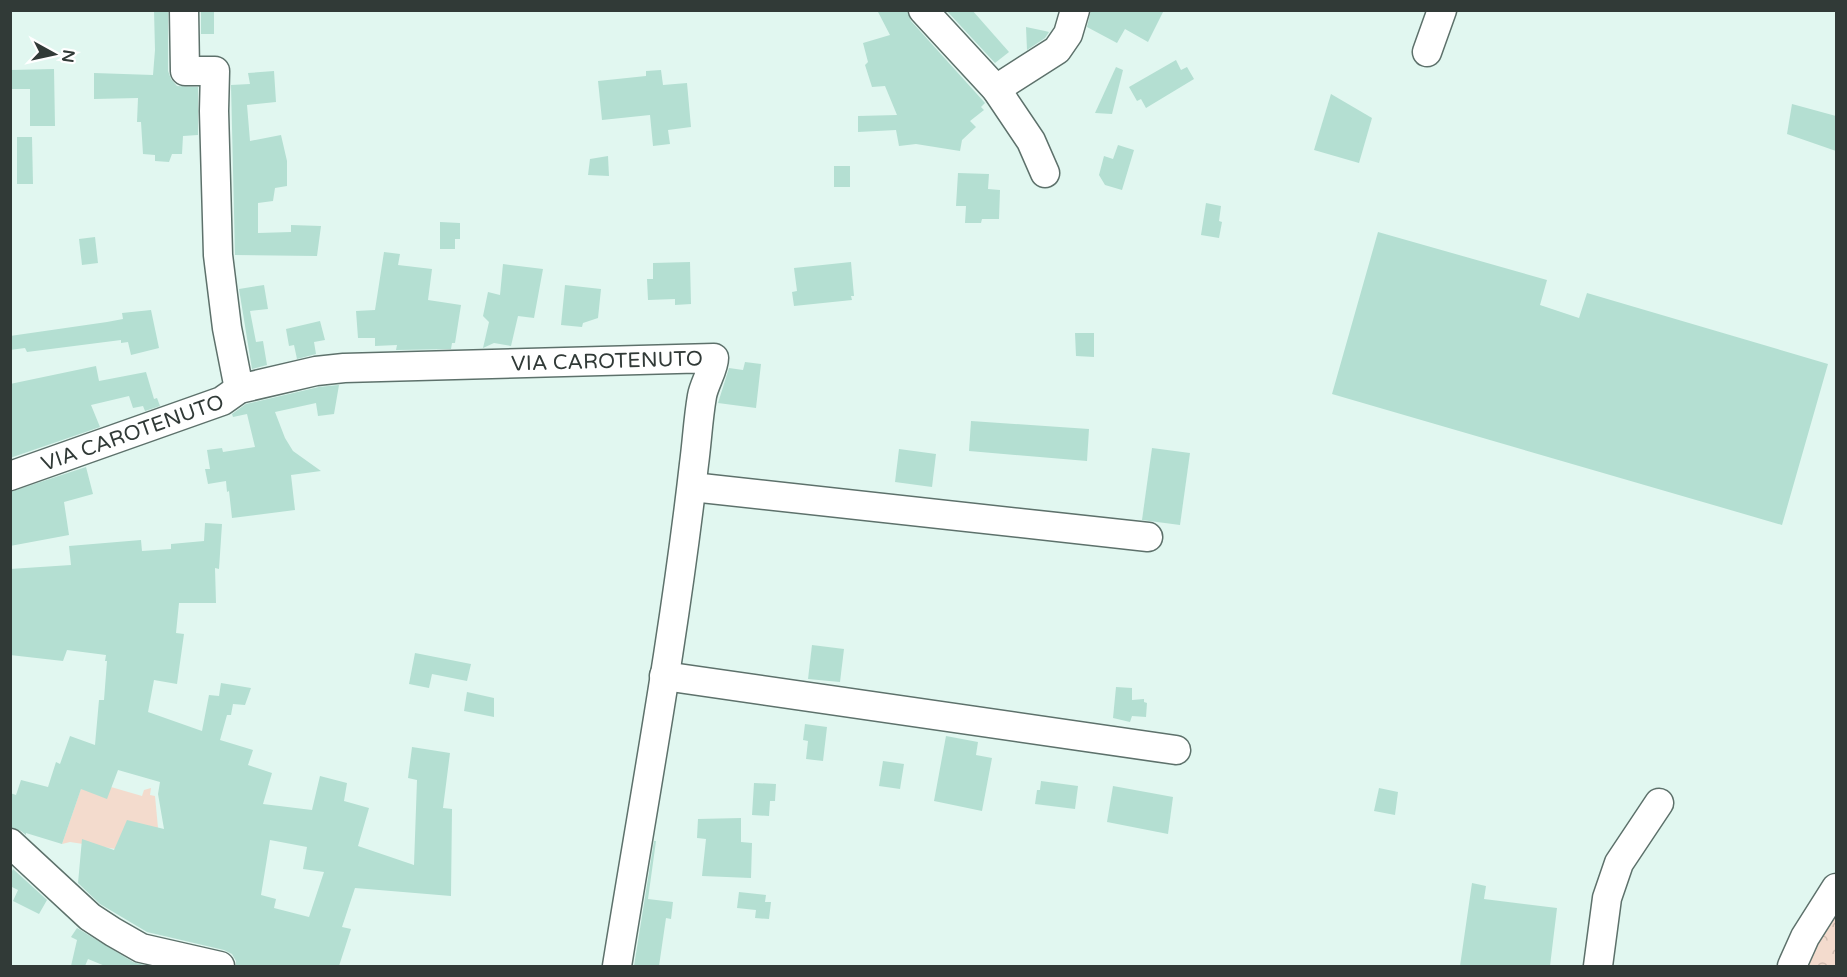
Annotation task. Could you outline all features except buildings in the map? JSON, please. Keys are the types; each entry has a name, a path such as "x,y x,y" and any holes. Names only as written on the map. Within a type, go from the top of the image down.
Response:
{"street":[{"path":"184,10 185,71 215,71 218,255 227,328 239,389"},
{"path":"923,10 996,89 1031,141 1045,173"},
{"path":"996,89 1057,50 1068,34 1075,10"},
{"path":"1427,52 1442,10"},
{"name":"VIA CAROTENUTO","path":"10,476 222,401 239,389 316,371 344,368 714,358 714,364 707,376 702,396 692,487 664,676 617,966"},
{"path":"692,487 1148,537"},
{"path":"664,676 1176,750"},
{"path":"1598,966 1607,898 1619,863 1659,803"},
{"path":"10,843 90,917 113,932 141,948 220,966"},
{"path":"1792,966 1804,937 1836,888"}],"green space":[{"path":"96,745 111,787 142,796 144,790 151,788 150,795 155,796 158,828 116,849 70,842 62,844"},
{"path":"1836,878 1836,966 1786,966"}]}
